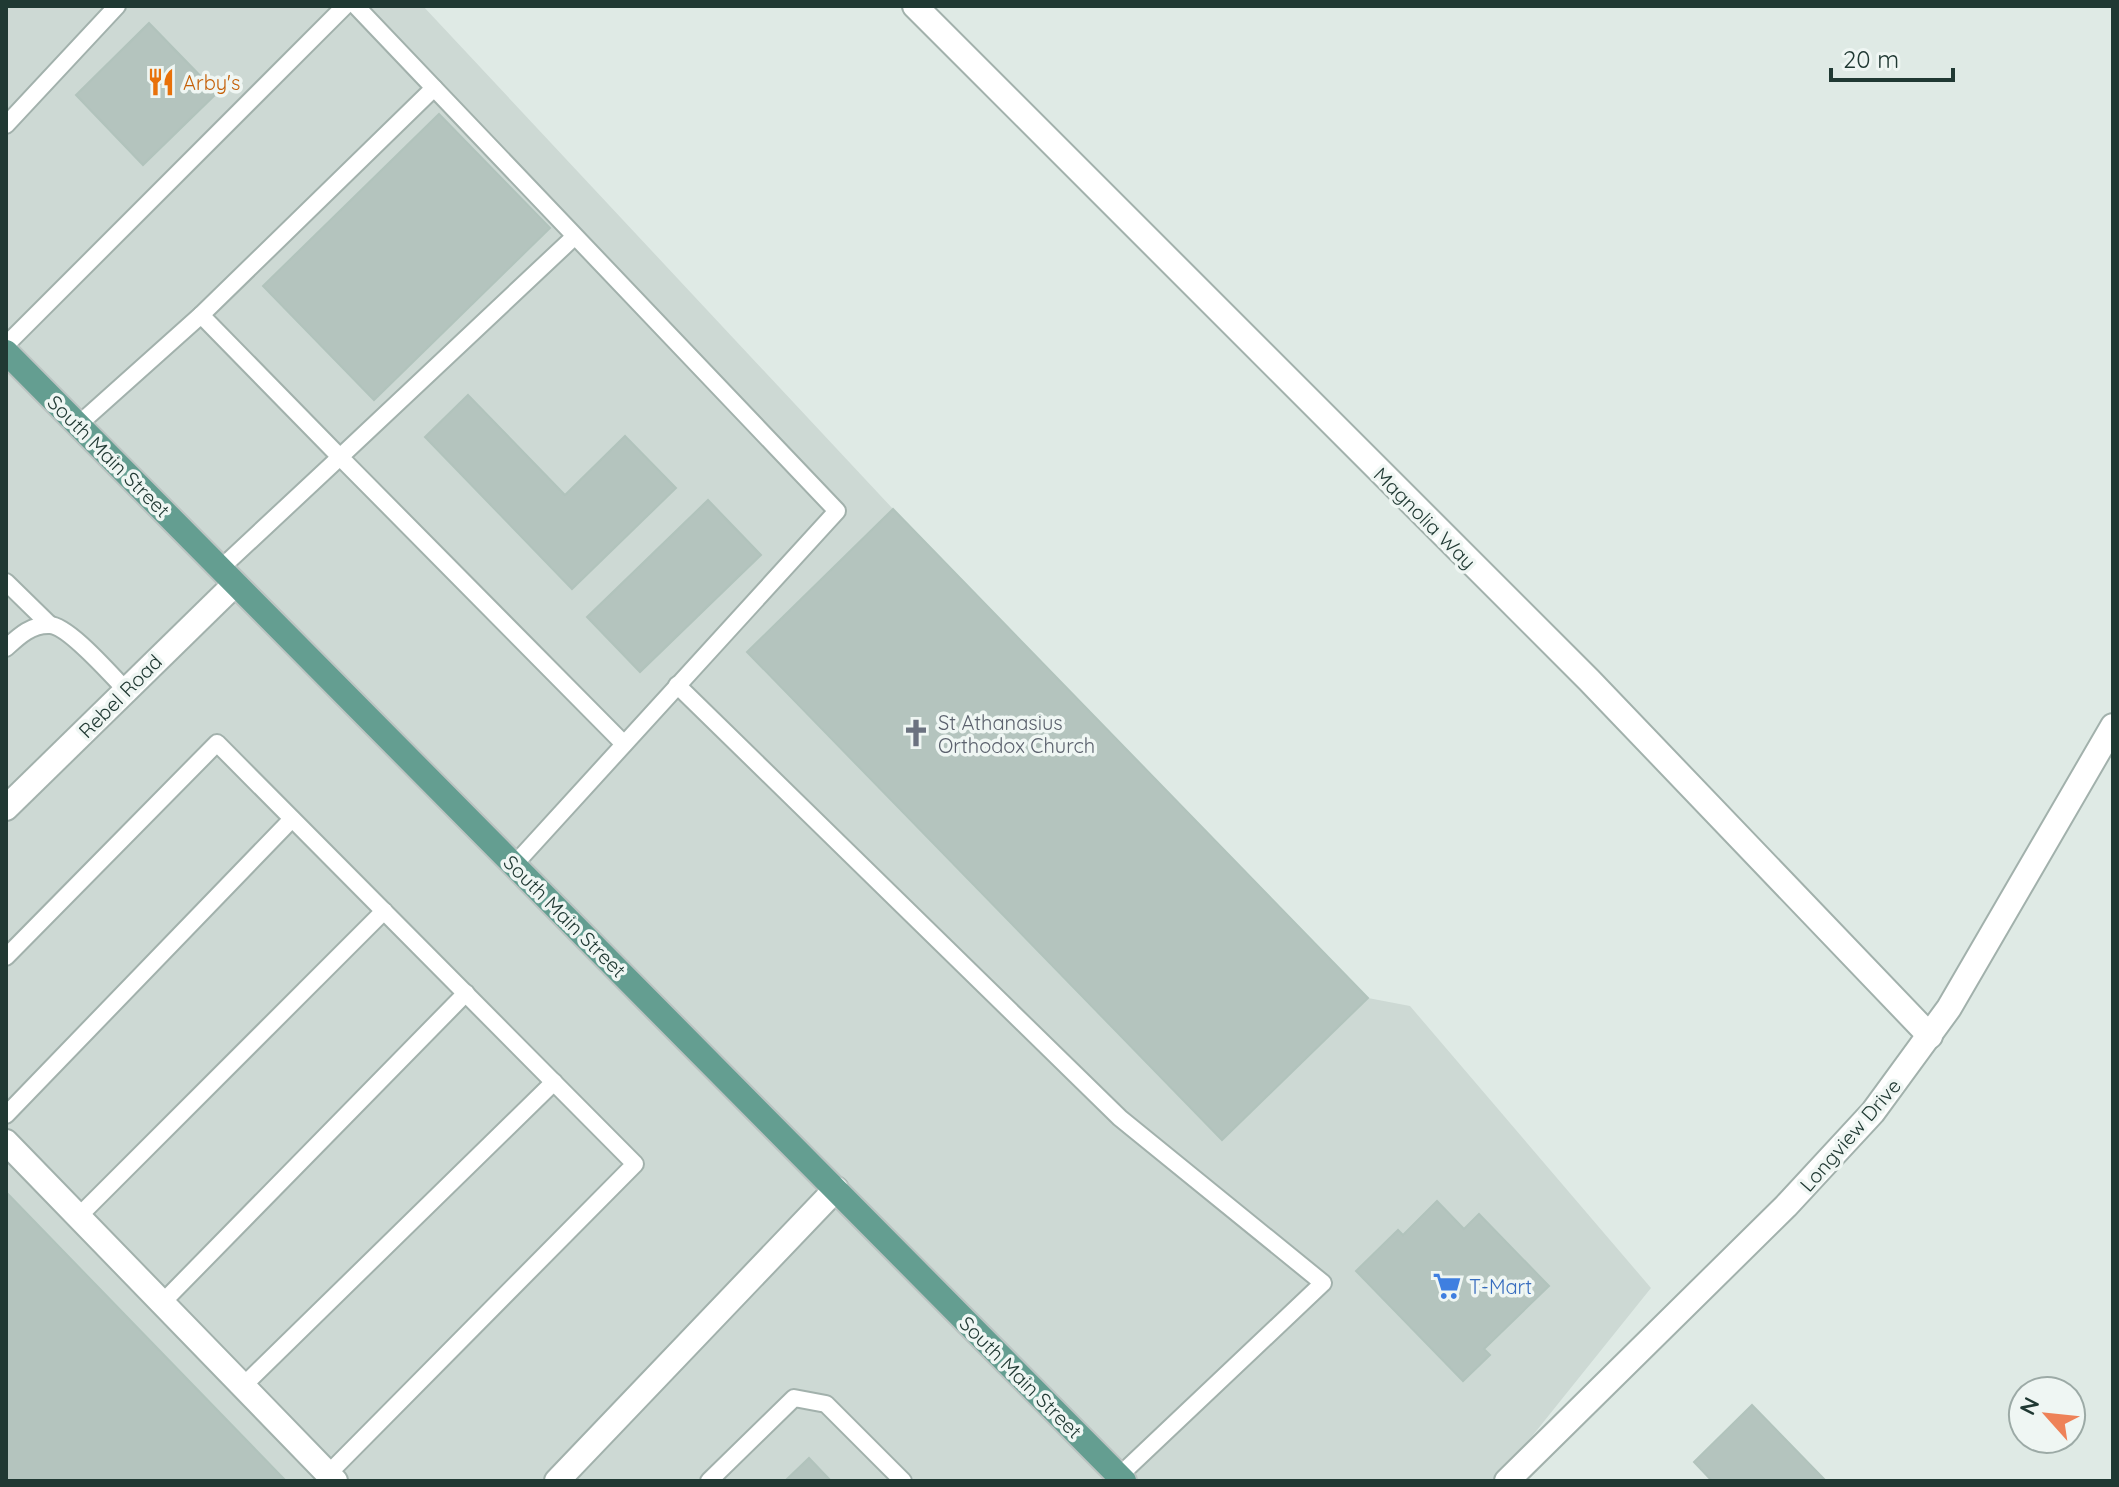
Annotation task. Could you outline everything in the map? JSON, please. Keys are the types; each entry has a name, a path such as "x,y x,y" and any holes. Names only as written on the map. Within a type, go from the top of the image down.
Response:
{"main road":[{"name":"South Main Street","path":"6,352 1121,1479"}],"street":[{"name":"Magnolia Way","path":"915,6 1589,680 1930,1036"},
{"name":"Rebel Road","path":"6,808 126,690 228,576"},
{"name":"Longview Drive","path":"1507,1481 1795,1197 1873,1112 1930,1036 2113,726"},
{"path":"6,1142 331,1477"},
{"path":"557,1481 836,1189"}],"lane":[{"path":"6,125 117,6"},
{"path":"6,345 345,6"},
{"path":"356,6 837,511 514,865"},
{"path":"78,425 201,315 434,88"},
{"path":"228,576 340,457 574,237"},
{"path":"201,315 624,744"},
{"path":"6,582 50,625 65,631 126,690"},
{"path":"6,648 24,631 50,625"},
{"path":"677,685 1120,1118 1323,1283 1121,1479"},
{"path":"6,957 217,743 635,1164 331,1477"},
{"path":"6,1115 292,819"},
{"path":"78,1217 384,911"},
{"path":"162,1303 466,993"},
{"path":"243,1386 554,1082"},
{"path":"709,1481 794,1398 826,1404 903,1481"}],"shaded area":[{"path":"6,6 423,6 893,509 1368,998 1410,1006 1651,1288 1496,1481 6,1481"}],"building":[{"path":"149,23 217,93 143,165 76,95"},
{"path":"439,114 550,228 374,400 263,286"},
{"path":"468,395 565,495 625,436 676,488 572,589 425,437"},
{"path":"708,500 761,555 640,672 587,617"},
{"path":"893,509 1368,998 1222,1140 747,652"},
{"path":"6,1192 286,1481 6,1481"},
{"path":"1437,1201 1464,1229 1479,1214 1549,1286 1484,1349 1490,1355 1463,1381 1356,1271 1398,1230 1403,1235"},
{"path":"1752,1405 1826,1481 1712,1481 1694,1462"},
{"path":"809,1458 831,1481 785,1481"}],"place":[{"name":"Arby's","path":"161,82"},
{"name":"St Athanasius Orthodox Church","path":"916,733"},
{"name":"T-Mart","path":"1447,1286"}]}
